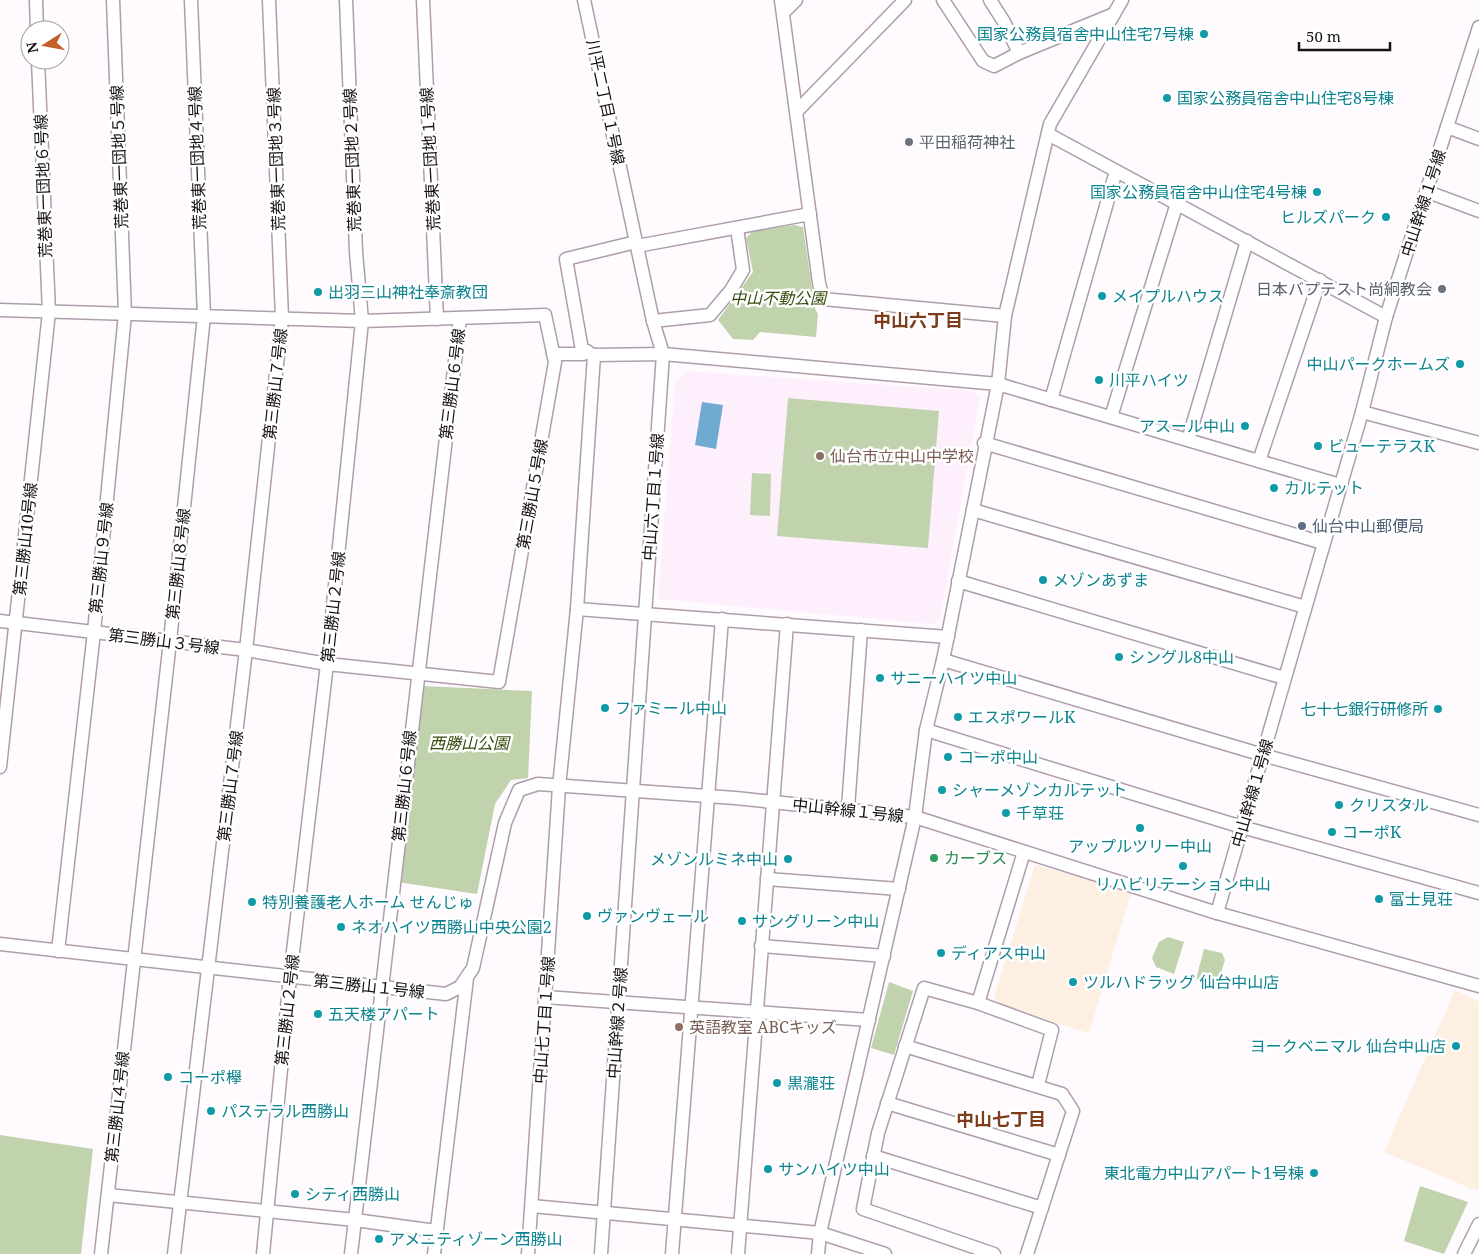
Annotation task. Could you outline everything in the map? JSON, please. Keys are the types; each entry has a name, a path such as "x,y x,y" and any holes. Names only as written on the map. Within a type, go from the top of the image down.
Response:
{"street":[{"path":"36,0 37,20"},
{"name":"荒巻東一団地５号線","path":"113,0 125,314"},
{"name":"荒巻東一団地４号線","path":"191,0 204,316"},
{"name":"荒巻東一団地３号線","path":"270,0 282,318"},
{"name":"荒巻東一団地２号線","path":"346,0 356,252 362,321"},
{"name":"荒巻東一団地１号線","path":"423,0 437,319"},
{"name":"川平二丁目１号線","path":"584,0 628,204"},
{"path":"796,0 783,6 823,299 1005,316"},
{"path":"943,0 982,61 994,66 1019,53 1114,14"},
{"path":"990,0 1004,22 1019,53"},
{"path":"818,1254 820,1232 915,816 926,730 948,636 984,443 998,384 1005,316 1050,124 1122,0"},
{"path":"797,111 896,3"},
{"name":"中山幹線１号線","path":"559,787 632,793 708,796 848,808 915,816 1217,914 1362,412 1386,317 1428,192 1479,27"},
{"name":"荒巻東一団地６号線","path":"38,70 49,312"},
{"path":"1447,127 1479,139"},
{"path":"1048,134 1386,317"},
{"path":"1050,400 1116,171"},
{"path":"1428,192 1479,211"},
{"path":"1110,417 1177,203"},
{"name":"中山六丁目１号線","path":"628,204 653,321 663,354 632,793"},
{"path":"590,353 582,350 566,259 637,244 810,214"},
{"path":"653,321 710,315 743,270 737,228"},
{"path":"1188,440 1247,241"},
{"path":"1259,461 1320,280"},
{"path":"0,310 362,321"},
{"name":"第三勝山10号線","path":"0,767 49,312"},
{"name":"第三勝山９号線","path":"58,951 94,632 125,314"},
{"name":"第三勝山５号線","path":"327,664 417,675 499,682 555,362 545,315 362,321"},
{"name":"第三勝山８号線","path":"133,960 170,641 204,316"},
{"name":"第三勝山７号線","path":"174,1254 246,650 282,318"},
{"name":"第三勝山６号線","path":"351,1254 460,318"},
{"name":"第三勝山２号線","path":"263,1254 290,977 327,664 362,321"},
{"name":"中山七丁目１号線","path":"528,1254 559,787 578,609 590,353"},
{"path":"553,354 663,354 998,384 1340,485"},
{"path":"1362,412 1479,444"},
{"path":"984,443 1323,543"},
{"path":"973,510 1305,607"},
{"path":"958,581 1284,678"},
{"path":"578,609 948,636"},
{"path":"672,1254 722,619"},
{"name":"第三勝山３号線","path":"0,621 246,650 327,664"},
{"path":"738,1254 787,624"},
{"path":"848,808 861,630"},
{"path":"943,660 1263,755 1479,815"},
{"path":"926,730 1242,827 1479,893"},
{"name":"第三勝山１号線","path":"0,944 208,969 446,994 460,987 473,968 505,823 519,790 538,784 559,787"},
{"name":"中山幹線２号線","path":"602,1254 632,793"},
{"path":"978,1003 1024,852"},
{"path":"767,879 899,889"},
{"path":"1217,914 1479,986"},
{"path":"761,946 884,956"},
{"name":"第三勝山４号線","path":"100,1254 133,960"},
{"path":"434,1254 467,977"},
{"path":"994,1254 965,1250 863,1209 887,1103 924,988 978,1003 1052,1030 1038,1085"},
{"path":"546,997 691,1009 869,1020"},
{"path":"905,1046 1038,1085 1062,1094 1073,1112 1027,1254"},
{"path":"887,1103 1059,1155"},
{"path":"874,1156 1042,1208"},
{"path":"108,1195 355,1220 436,1231"},
{"path":"532,1206 820,1232 884,1254"},
{"path":"1464,1254 1479,1224"}],"shaded area":[{"name":"仙台市立中山中学校","path":"686,371 972,391 980,397 940,619 933,624 658,599 675,383"},
{"path":"1035,865 1132,890 1089,1033 997,1005 994,997"},
{"path":"1455,990 1479,1002 1479,1186 1477,1191 1384,1152"}],"green space":[{"name":"中山不動公園","path":"794,225 803,227 815,309 818,314 816,337 760,332 753,340 733,339 718,320 753,272 746,238 752,232"},
{"path":"788,398 939,411 928,548 777,536"},
{"path":"752,473 771,474 770,516 750,515"},
{"name":"西勝山公園","path":"423,686 532,691 528,778 511,780 495,804 477,894 397,882"},
{"path":"1168,937 1184,942 1174,974 1156,967 1152,958 1159,942"},
{"path":"1204,949 1222,953 1225,960 1220,976 1212,982 1196,979"},
{"path":"889,982 913,991 894,1055 871,1048"},
{"path":"0,1135 93,1149 81,1254 0,1254"},
{"path":"1420,1186 1468,1202 1444,1254 1404,1241"}],"water":[{"path":"702,402 723,405 716,449 695,445"}],"place":[{"name":"国家公務員宿舎中山住宅7号棟","path":"1204,34"},
{"name":"国家公務員宿舎中山住宅8号棟","path":"1167,98"},
{"name":"平田稲荷神社","path":"909,142"},
{"name":"国家公務員宿舎中山住宅4号棟","path":"1317,192"},
{"name":"ヒルズパーク","path":"1386,217"},
{"name":"日本バプテスト尚絅教会","path":"1442,289"},
{"name":"出羽三山神社奉斎教団","path":"318,292"},
{"name":"メイプルハウス","path":"1102,296"},
{"name":"中山パークホームズ","path":"1460,364"},
{"name":"川平ハイツ","path":"1099,380"},
{"name":"アスール中山","path":"1245,426"},
{"name":"ビューテラスK","path":"1318,446"},
{"name":"仙台市立中山中学校","path":"820,456"},
{"name":"カルテット","path":"1274,488"},
{"name":"仙台中山郵便局","path":"1302,526"},
{"name":"メゾンあずま","path":"1043,580"},
{"name":"シングル8中山","path":"1119,657"},
{"name":"サニーハイツ中山","path":"880,678"},
{"name":"ファミール中山","path":"605,708"},
{"name":"七十七銀行研修所","path":"1438,709"},
{"name":"エスポワールK","path":"958,717"},
{"name":"コーポ中山","path":"948,757"},
{"name":"シャーメゾンカルテット","path":"942,790"},
{"name":"クリスタル","path":"1339,805"},
{"name":"千草荘","path":"1006,813"},
{"name":"アップルツリー中山","path":"1140,828"},
{"name":"コーポK","path":"1332,832"},
{"name":"カーブス","path":"934,858"},
{"name":"メゾンルミネ中山","path":"788,859"},
{"name":"リハビリテーション中山","path":"1183,866"},
{"name":"富士見荘","path":"1379,899"},
{"name":"特別養護老人ホーム せんじゅ","path":"252,902"},
{"name":"ヴァンヴェール","path":"587,916"},
{"name":"サングリーン中山","path":"742,921"},
{"name":"ネオハイツ西勝山中央公園2","path":"341,927"},
{"name":"ディアス中山","path":"941,953"},
{"name":"ツルハドラッグ 仙台中山店","path":"1073,982"},
{"name":"五天楼アパート","path":"318,1014"},
{"name":"英語教室 ABCキッズ","path":"679,1027"},
{"name":"ヨークベニマル 仙台中山店","path":"1456,1046"},
{"name":"コーポ欅","path":"168,1077"},
{"name":"黒瀧荘","path":"777,1083"},
{"name":"パステラル西勝山","path":"211,1111"},
{"name":"サンハイツ中山","path":"768,1169"},
{"name":"東北電力中山アパート1号棟","path":"1314,1173"},
{"name":"シティ西勝山","path":"295,1194"},
{"name":"アメニティゾーン西勝山","path":"379,1239"}],"district":[{"name":"中山六丁目","path":"918,320"},
{"name":"中山七丁目","path":"1001,1119"}]}
